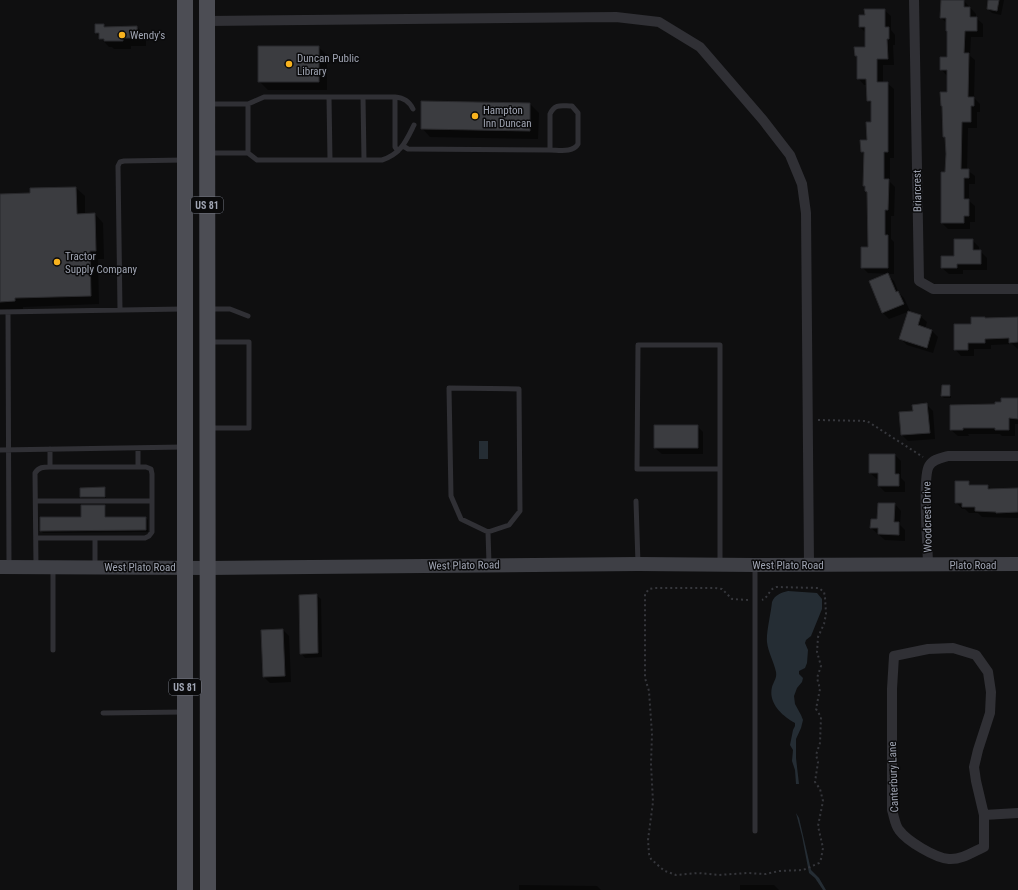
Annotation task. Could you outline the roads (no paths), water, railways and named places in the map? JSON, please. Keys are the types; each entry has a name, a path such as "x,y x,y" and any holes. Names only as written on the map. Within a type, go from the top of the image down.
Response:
{"main road":[{"path":"185,4 207,10"},
{"name":"US 81","path":"185,4 185,890"},
{"name":"US 81","path":"207,10 208,890"},
{"path":"185,308 207,308"}],"street":[{"name":"Briarcrest","path":"914,0 919,281 933,289 1018,289"},
{"path":"207,10 616,17 659,22 700,47 763,120 790,155 802,184 806,213 809,565"},
{"name":"Woodcrest Drive","path":"928,565 926,479 929,466 938,458 948,456 1018,456"},
{"name":"West Plato Road","path":"5,567 207,568 638,564 928,565"},
{"name":"Plato Road","path":"928,565 1018,564"},
{"name":"Canterbury Lane","path":"953,648 976,656 988,672 991,692 990,713 974,767 984,815 984,847 963,857 949,859 921,848 906,838 898,829 892,810 892,689 894,656 928,649 953,648"},
{"path":"984,815 1018,813"}],"lane":[{"path":"207,104 248,104 264,97 395,97 407,100 413,109"},
{"path":"329,97 330,160"},
{"path":"363,97 364,160"},
{"path":"395,97 395,147 398,151"},
{"path":"248,104 248,153"},
{"path":"403,146 408,149 550,150 572,150 578,144 578,113 572,106 558,106 552,109 550,114 550,150"},
{"path":"207,153 248,153 257,160 382,160 388,158 403,146 414,125"},
{"path":"120,310 118,166 120,162 124,161 185,160"},
{"path":"0,312 185,308"},
{"path":"207,308 230,309 248,316"},
{"path":"5,567 9,450 8,312"},
{"path":"207,342 249,342 249,428 207,428"},
{"path":"720,470 637,469 638,345 720,345 720,470 720,565"},
{"path":"449,388 519,389 520,511 509,525 488,532 461,519 451,496 449,388"},
{"path":"0,450 184,447"},
{"path":"138,448 138,467"},
{"path":"50,449 50,467"},
{"path":"36,538 145,538 149,536 152,532 151,469 146,467 40,468 35,473 36,567"},
{"path":"36,501 152,501"},
{"path":"636,501 638,564"},
{"path":"488,532 489,565"},
{"path":"94,538 95,567"},
{"path":"755,565 755,831"},
{"path":"53,567 53,650"},
{"path":"103,713 185,712"}],"place":[{"name":"Wendy's","path":"122,35"},
{"name":"Duncan Public Library","path":"289,64"},
{"name":"Hampton Inn Duncan","path":"475,116"},
{"name":"Tractor Supply Company","path":"57,262"}]}
